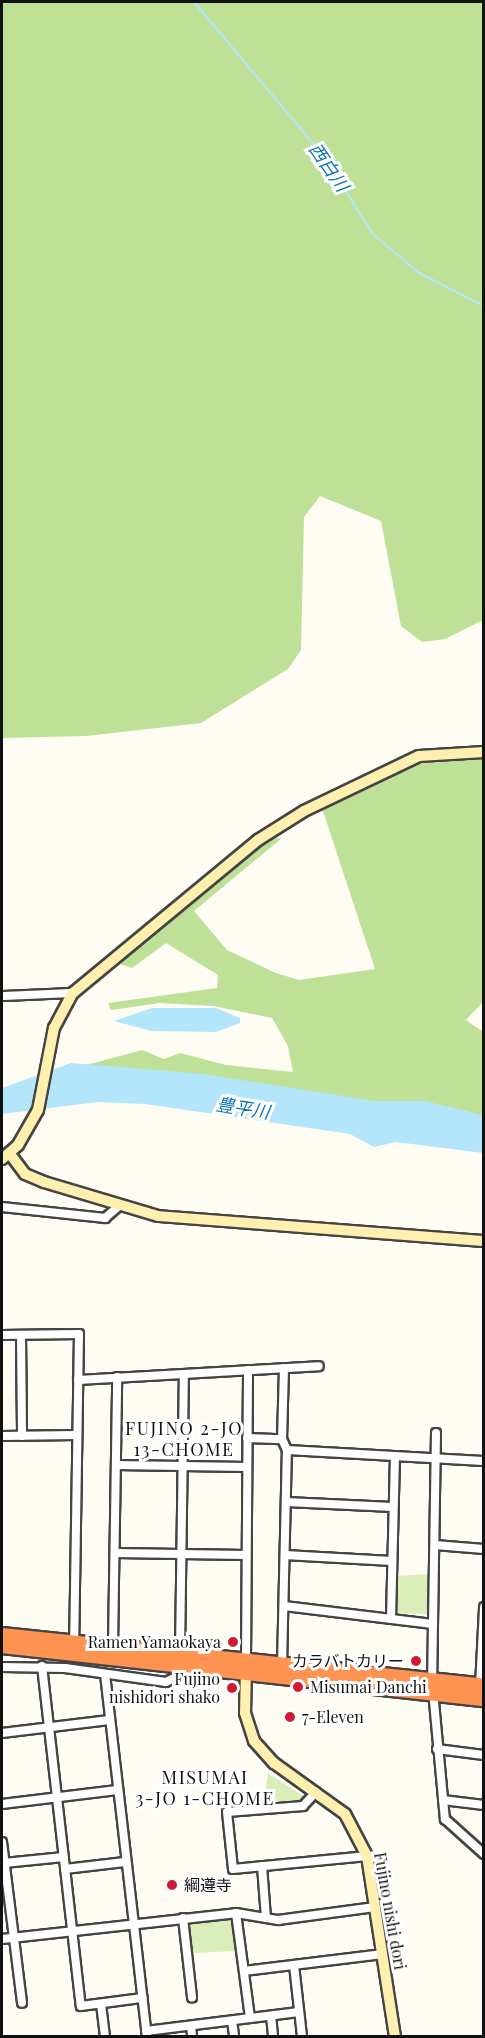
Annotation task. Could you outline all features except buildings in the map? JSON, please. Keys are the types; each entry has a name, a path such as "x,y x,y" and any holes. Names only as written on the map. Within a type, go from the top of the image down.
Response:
{"highway":[{"path":"2,1635 113,1646 246,1667 482,1692"},
{"path":"2,1646 184,1658"}],"street":[{"path":"483,752 413,758 304,811 258,840 73,993 50,1048 38,1110 10,1153 25,1174 119,1206 181,1220 483,1241"},
{"path":"2,996 73,993"},
{"path":"2,1207 105,1218 119,1206"},
{"path":"2,1335 79,1334 74,1642"},
{"path":"21,1335 22,1436"},
{"path":"78,1380 319,1366"},
{"path":"282,1671 287,1450 282,1439 284,1368"},
{"path":"246,1667 248,1370"},
{"path":"2,1667 42,1666 166,1682 182,1674 184,1658 182,1554 184,1374"},
{"path":"113,1646 117,1377"},
{"path":"436,1433 432,1687 437,1749 445,1819 483,1854"},
{"path":"2,1436 76,1435"},
{"path":"247,1438 282,1439"},
{"path":"287,1450 483,1461"},
{"path":"390,1619 395,1456"},
{"path":"116,1464 247,1467"},
{"path":"286,1502 393,1507"},
{"path":"435,1545 483,1548"},
{"path":"116,1553 246,1555"},
{"path":"285,1555 392,1561"},
{"path":"284,1606 433,1624"},
{"path":"482,1692 483,1607"},
{"path":"42,1666 81,2006 142,1998"},
{"name":"Fujino nishi dori","path":"246,1667 244,1713 254,1741 274,1763 345,1814 367,1856 395,2037"},
{"path":"105,1674 146,2034 299,2012"},
{"path":"2,1733 109,1720"},
{"path":"437,1749 483,1755"},
{"path":"2,1804 117,1790"},
{"path":"316,1792 303,1806 227,1812 233,1869 367,1856"},
{"path":"443,1800 483,1805"},
{"path":"2,1842 22,2003"},
{"path":"4,1863 64,1857"},
{"path":"65,1869 125,1862"},
{"path":"262,1866 266,1918"},
{"path":"2,1939 236,1913 266,1918 375,1907"},
{"path":"236,1913 250,2018"},
{"path":"183,1918 192,1996"},
{"path":"244,1971 383,1954"},
{"path":"294,1965 302,2037"},
{"path":"101,2004 105,2037"},
{"path":"271,2016 273,2037"},
{"path":"232,2020 234,2037"},
{"path":"190,2026 192,2037"}],"green space":[{"path":"2,2 483,2 483,620 445,639 422,642 401,626 381,521 320,496 304,517 301,650 288,669 201,723 86,736 2,738"},
{"path":"483,759 483,1002 466,1020 483,1032 483,1124 57,1073 142,1050 164,1059 180,1053 226,1065 293,1072 288,1046 272,1018 214,1006 160,1003 111,1010 108,1003 217,988 218,975 166,943 132,968 120,964 270,839 282,838 194,911 227,950 276,973 299,980 375,969 322,808 405,767 437,760"},
{"path":"428,1574 427,1614 395,1613 396,1576"},
{"path":"268,1773 303,1796 298,1801 264,1801"},
{"path":"230,1919 237,1951 192,1953 189,1923"}],"water":[{"path":"152,1008 216,1008 240,1018 240,1023 216,1032 152,1031 114,1021"},
{"name":"豊平川","path":"71,1063 204,1074 374,1101 425,1101 483,1115 483,1153 396,1142 374,1147 350,1134 145,1104 98,1102 2,1114 2,1088"}],"waterway":[{"name":"西白川","path":"194,2 323,155 373,234 419,273 484,306"}],"place":[{"name":"Ramen Yamaokaya","path":"233,1642"},
{"name":"カラバトカリー","path":"416,1661"},
{"name":"Misumai Danchi","path":"298,1687"},
{"name":"Fujino nishidori shako","path":"232,1688"},
{"name":"7-Eleven","path":"290,1717"},
{"name":"綱遵寺","path":"172,1885"}],"district":[{"name":"FUJINO 2-JO 13-CHOME","path":"184,1439"},
{"name":"MISUMAI 3-JO 1-CHOME","path":"205,1788"}]}
